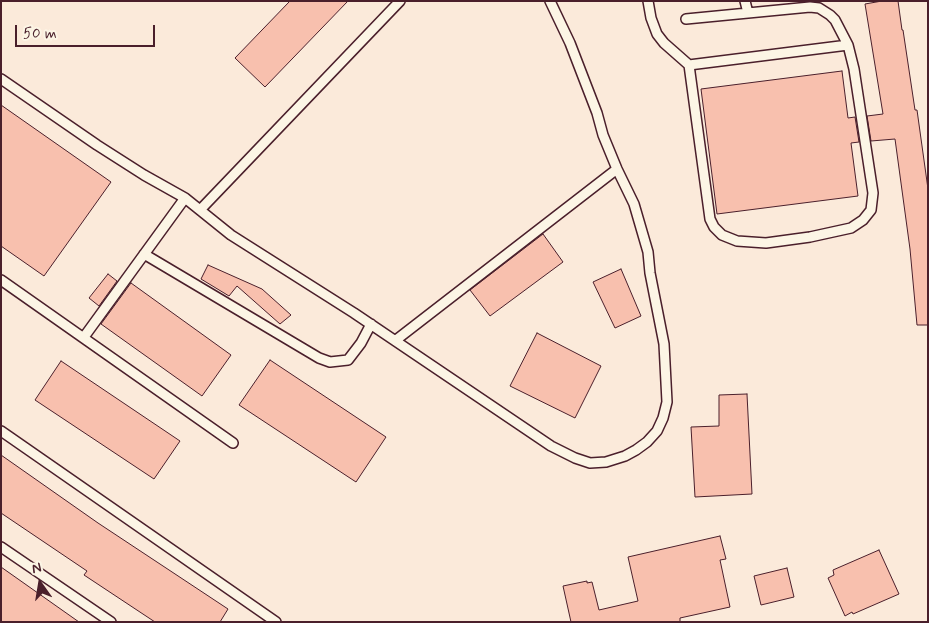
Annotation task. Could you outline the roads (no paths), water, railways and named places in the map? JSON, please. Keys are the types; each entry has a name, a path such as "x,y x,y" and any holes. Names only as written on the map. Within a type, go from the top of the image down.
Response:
{"lane":[{"path":"200,210 400,1"},
{"path":"1,79 105,150 185,198 231,235 396,340 551,446 590,463 606,462 625,456 647,442 657,431 667,402 664,344 653,293 648,252 634,204 603,135 597,113 570,43 550,1"},
{"path":"648,1 651,18 657,34 689,65 710,219 714,227 722,235 737,241 766,243 810,237 851,228 864,220 870,210 873,193 872,179 854,69 848,45 835,20 818,8 810,7 686,19"},
{"path":"746,1 748,13"},
{"path":"689,65 848,45"},
{"path":"396,340 617,169"},
{"path":"84,337 185,198"},
{"path":"144,254 319,358 330,362 348,360 361,343 371,324"},
{"path":"1,280 234,443"},
{"path":"1,431 276,622"},
{"path":"1,547 111,622"}]}
